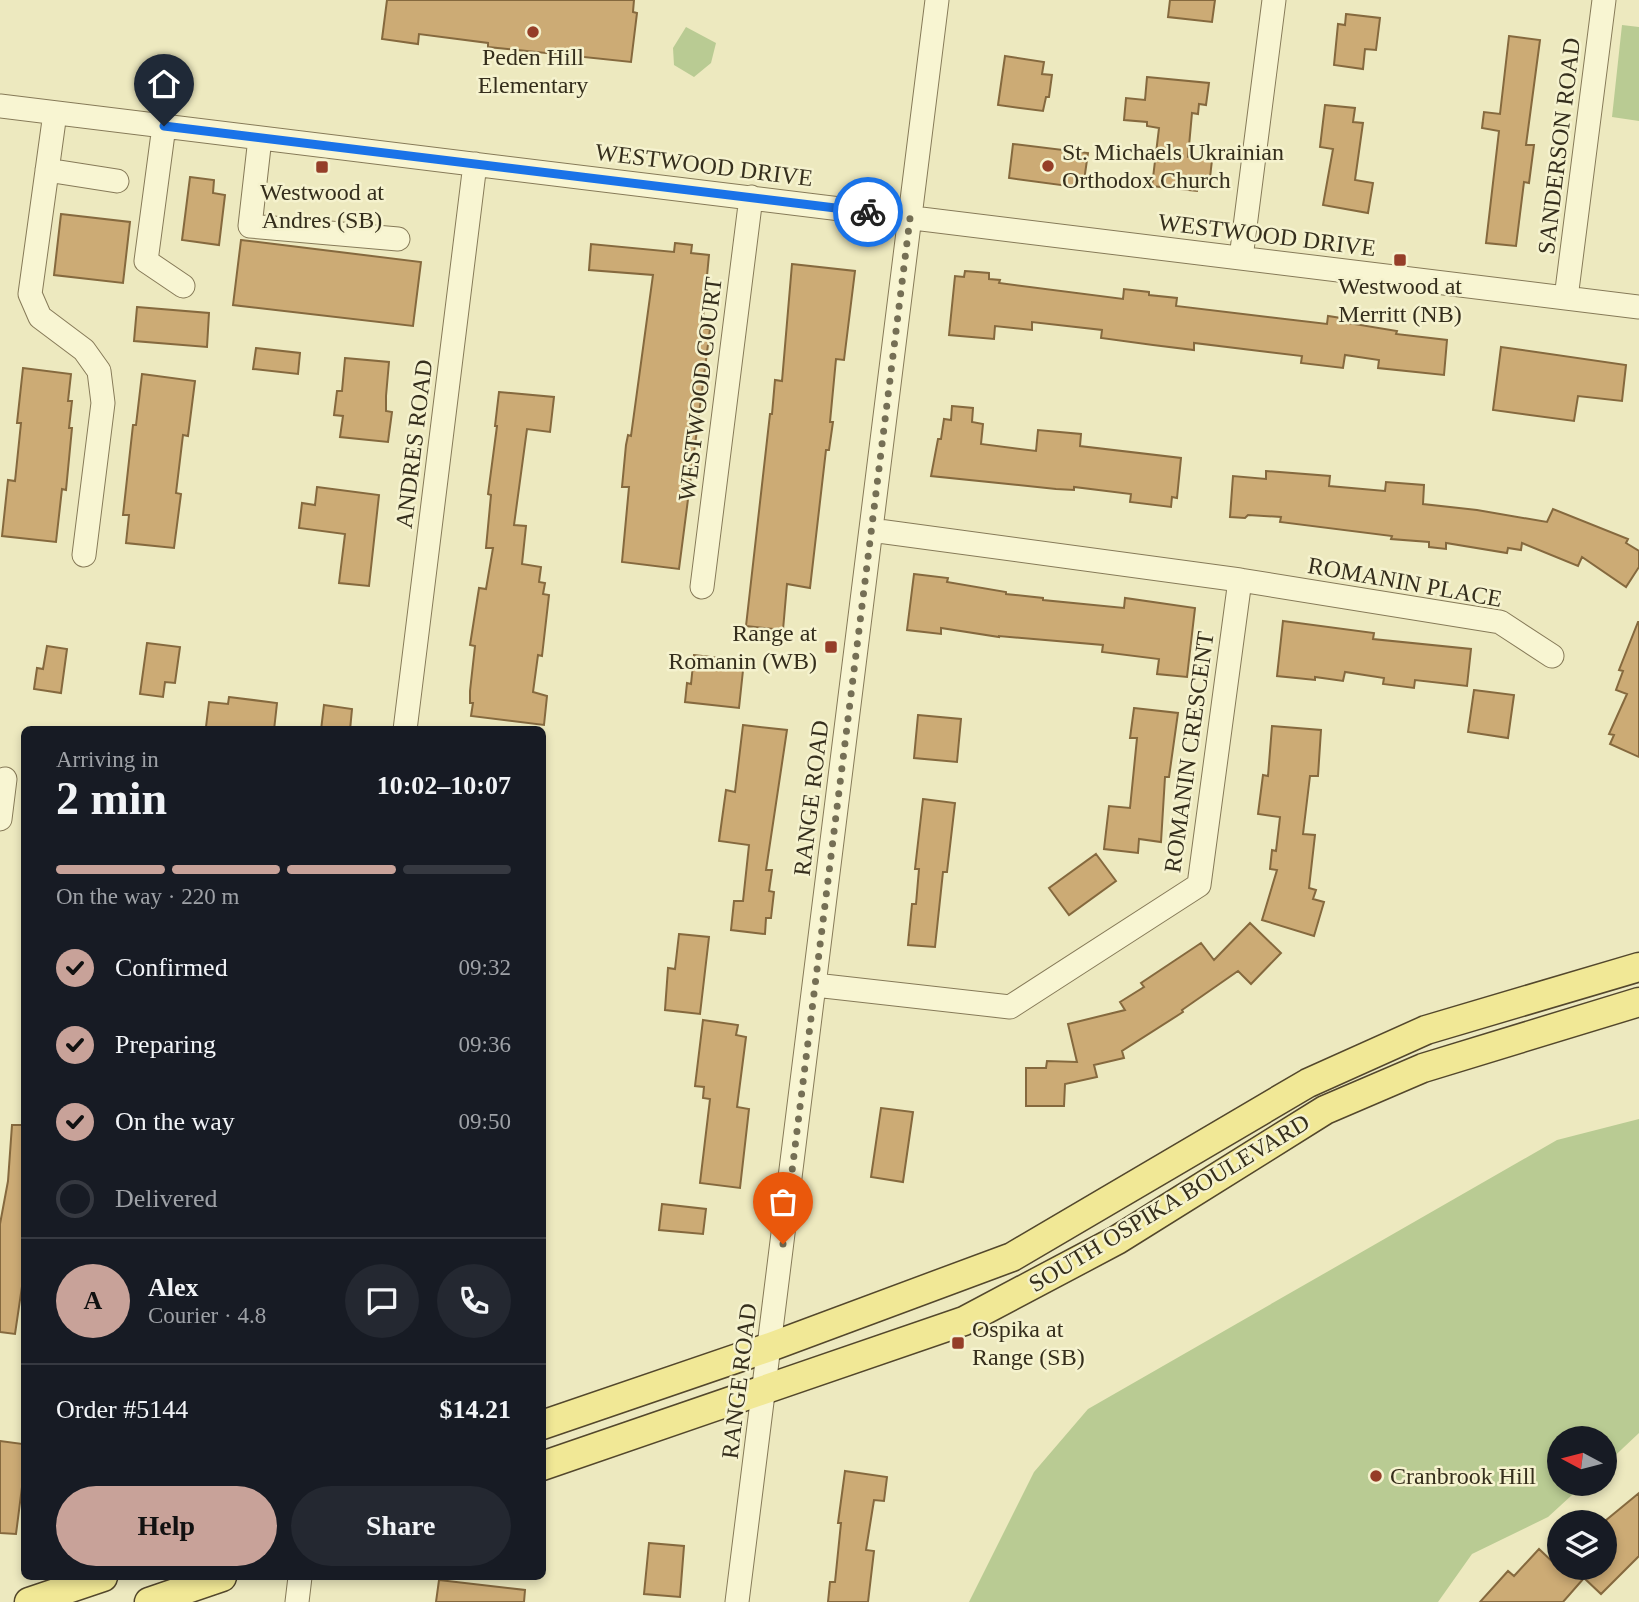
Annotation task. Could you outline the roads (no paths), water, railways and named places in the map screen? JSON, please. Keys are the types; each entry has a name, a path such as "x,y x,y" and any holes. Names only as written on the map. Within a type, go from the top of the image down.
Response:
{"main road":[{"name":"SOUTH OSPIKA BOULEVARD","path":"546,1424 770,1347 1012,1257 1308,1083 1426,1030 1639,967"},
{"name":"SOUTH OSPIKA BOULEVARD","path":"546,1465 964,1321 1117,1240 1325,1110 1423,1068 1639,1002"},
{"path":"29,1602 94,1580"},
{"path":"149,1602 213,1580"}],"street":[{"name":"RANGE ROAD","path":"737,1602 937,0"},
{"path":"1241,258 1274,0"},
{"name":"SANDERSON ROAD","path":"1566,298 1604,0"},
{"name":"WESTWOOD DRIVE","path":"0,106 1639,307"},
{"path":"55,113 30,294 40,317 84,350 99,371 103,403 84,555"},
{"path":"164,126 146,261 183,286"},
{"path":"260,138 250,226 398,239"},
{"name":"ANDRES ROAD","path":"405,726 475,164"},
{"path":"47,170 117,181"},
{"name":"WESTWOOD COURT","path":"702,587 751,197"},
{"path":"871,530 1240,580"},
{"name":"ROMANIN PLACE","path":"1240,580 1500,622 1552,656"},
{"name":"ROMANIN CRESCENT","path":"815,985 1010,1007 1199,885 1240,580"},
{"path":"0,819 10,777"},
{"path":"297,1602 300,1580"}],"place":[{"name":"Peden Hill Elementary","path":"533,32"},
{"name":"St. Michaels Ukrainian Orthodox Church","path":"1048,166"},
{"name":"Westwood at Andres (SB)","path":"322,167"},
{"name":"Westwood at Merritt (NB)","path":"1400,260"},
{"name":"Range at Romanin (WB)","path":"831,647"},
{"name":"Ospika at Range (SB)","path":"958,1343"},
{"name":"Cranbrook Hill","path":"1376,1476"}]}
